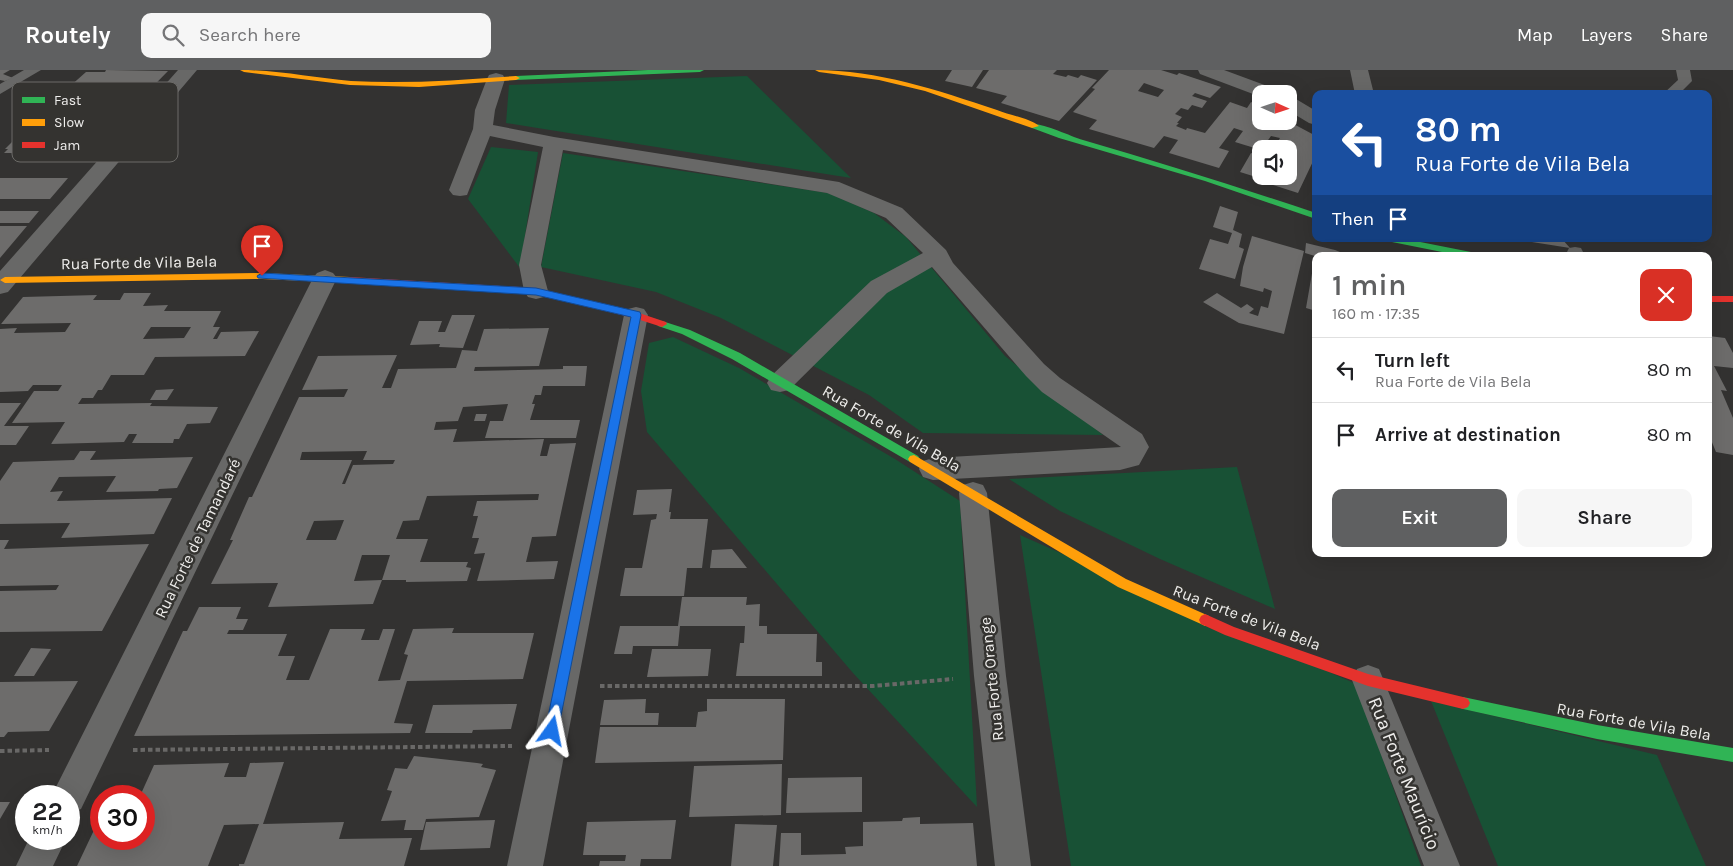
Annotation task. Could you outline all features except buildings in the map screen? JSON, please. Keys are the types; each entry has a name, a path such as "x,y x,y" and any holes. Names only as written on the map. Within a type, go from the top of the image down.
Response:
{"street":[{"path":"178,82 188,70"},
{"path":"244,70 298,78 390,85 700,70"},
{"path":"819,70 879,78 926,89 983,107 1062,136 1208,180 1312,215"},
{"path":"1206,70 1252,87"},
{"path":"1359,70 1364,90"},
{"path":"460,190 483,128 485,110 496,79"},
{"path":"1298,108 1312,117"},
{"path":"483,128 554,143 832,187 894,213 938,255 943,266 1035,370 1051,385 1132,441 1135,448 1129,457 1120,459 933,469"},
{"path":"536,291 530,264 554,143"},
{"path":"2,283 108,162"},
{"path":"1407,242 1456,252"},
{"path":"780,383 879,288 905,271 938,255"},
{"name":"Rua Forte de Vila Bela","path":"2,283 262,276 325,278 536,291 636,315 686,332 719,348 973,492 1122,583 1230,631 1368,680 1532,719 1651,743 1733,755"},
{"name":"Rua Forte de Tamandaré","path":"76,785 325,278"},
{"path":"1712,299 1733,300"},
{"path":"525,866 636,315"},
{"name":"Rua Forte Orange","path":"973,492 990,676 1013,866"},
{"name":"Rua Forte Maurício","path":"1368,680 1442,866"},
{"path":"34,866 42,850"}],"lane":[{"path":"14,82 34,70"},
{"path":"1675,90 1685,81 1683,70"},
{"path":"0,90 12,83"}],"path":[{"path":"562,686 873,686 990,676"},
{"path":"0,751 549,746"}],"green space":[{"path":"747,76 851,178 506,123 509,85"},
{"path":"491,147 538,152 520,268 468,199"},
{"path":"563,153 828,193 874,213 906,237 1005,356 1103,435 923,433 869,395 721,318 656,292 541,267"},
{"path":"673,337 739,368 895,459 960,501 977,807 853,673 647,432 641,391 649,343"},
{"path":"1237,467 1275,609 1160,559 1060,511 1009,479"},
{"path":"1020,535 1356,684 1421,866 1071,866"},
{"path":"1431,701 1657,755 1706,866 1498,866"}],"traffic: fast":[{"path":"516,78 700,70"},
{"path":"1035,126 1062,136 1208,179 1312,215"},
{"path":"1407,242 1456,252"},
{"path":"662,324 686,332 736,356 914,459"},
{"path":"1463,703 1597,732 1733,755"}],"traffic: slow":[{"path":"244,70 350,83 419,85 516,78"},
{"path":"819,70 879,78 927,89 1035,126"},
{"path":"5,280 262,276 350,280"},
{"path":"914,459 1122,583 1205,620"}],"traffic: jam":[{"path":"350,280 536,291 636,315 662,324"},
{"path":"1712,299 1733,299"},
{"path":"1205,620 1230,631 1368,680 1463,703"}],"route":[{"path":"262,276 536,291 585,301 636,315 552,731"}]}
